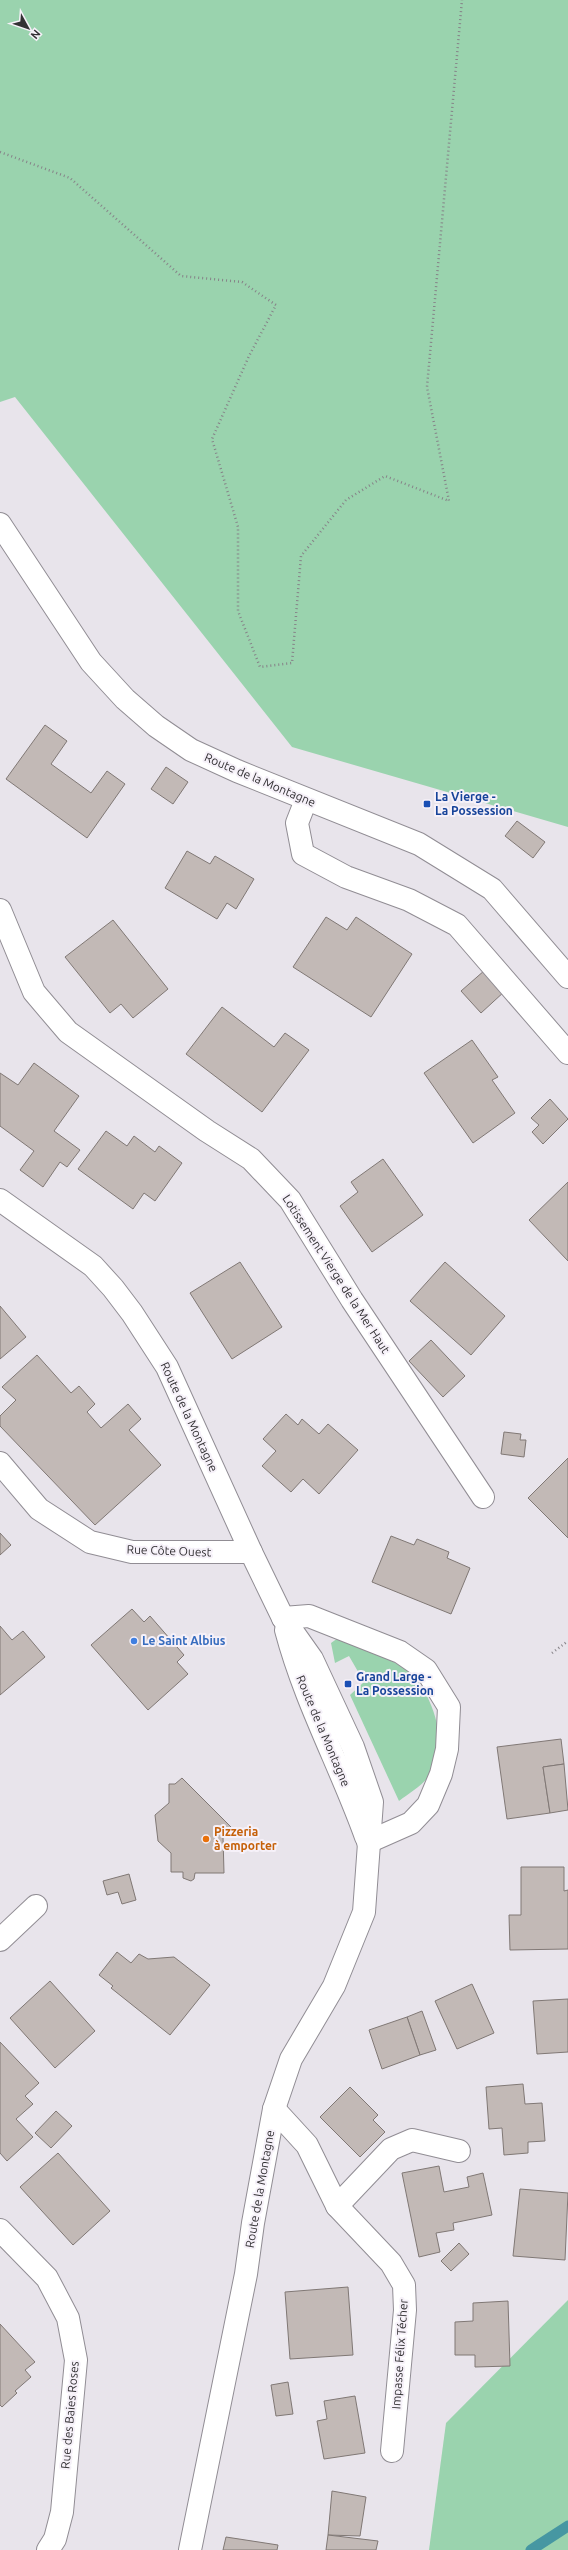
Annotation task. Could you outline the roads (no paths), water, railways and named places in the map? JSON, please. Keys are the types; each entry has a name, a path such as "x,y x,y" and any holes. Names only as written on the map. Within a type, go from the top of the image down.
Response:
{"street":[{"name":"Route de la Montagne","path":"0,524 91,662 125,699 156,726 191,750 306,800 420,844 492,889 568,977"},
{"path":"306,800 297,823 303,854 346,877 409,900 457,925 568,1053"},
{"name":"Lotissement Vierge de la Mer Haut","path":"0,910 34,992 68,1032 206,1131 251,1159 290,1200 352,1300 482,1497"},
{"name":"Route de la Montagne","path":"0,1200 93,1266 113,1288 132,1313 167,1367 251,1552 283,1618 296,1666 353,1800 368,1842 364,1912 334,1986 291,2059 274,2109 253,2223 246,2274 190,2550"},
{"name":"Rue Côte Ouest","path":"0,1463 39,1509 90,1542 132,1552 251,1552"},
{"path":"283,1618 309,1616 400,1652 426,1670 449,1707 447,1749 441,1774 428,1806 411,1823 368,1842"},
{"path":"0,1940 36,1906"},
{"name":"Impasse Félix Técher","path":"274,2109 307,2146 337,2206 391,2263 404,2284 406,2310 392,2451"},
{"path":"337,2206 391,2149 412,2140 459,2151"},
{"name":"Rue des Baies Roses","path":"0,2230 47,2278 68,2318 76,2360 62,2512 55,2539 48,2550"}],"waterway":[{"path":"531,2550 568,2526"}],"place":[{"name":"La Vierge - La Possession","path":"427,804"},
{"name":"Le Saint Albius","path":"134,1641"},
{"name":"Grand Large - La Possession","path":"348,1684"},
{"name":"Pizzeria à emporter","path":"206,1839"}]}
